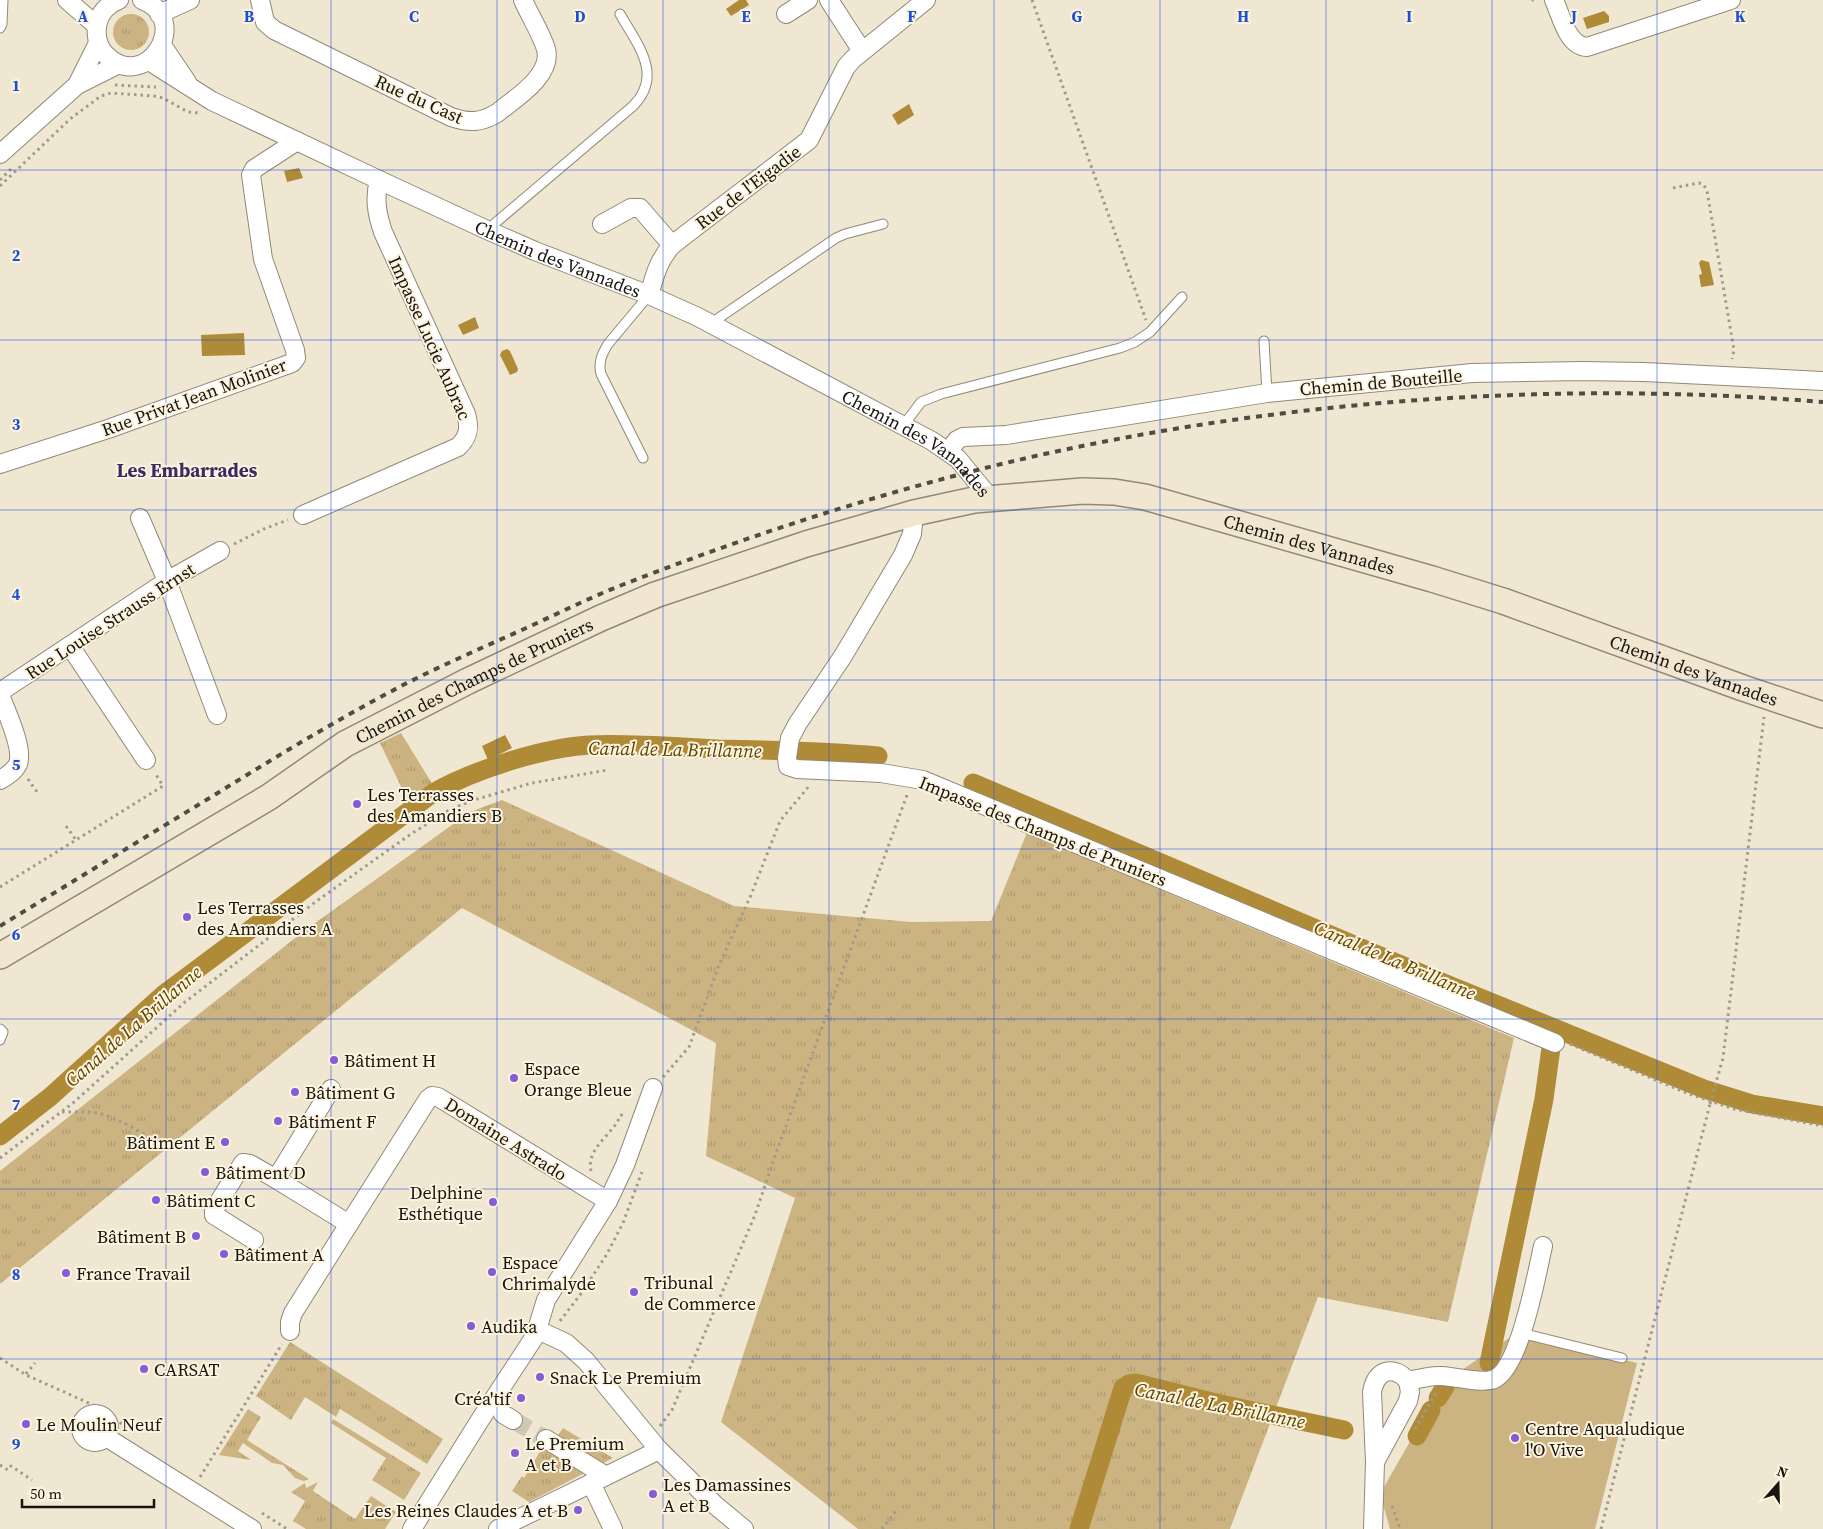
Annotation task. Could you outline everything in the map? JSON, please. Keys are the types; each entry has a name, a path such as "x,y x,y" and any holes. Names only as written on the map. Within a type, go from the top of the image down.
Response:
{"street":[{"path":"67,0 98,35 103,52 119,64 129,66 140,65 149,61 157,54 165,34 164,23 159,14 153,6 142,0"},
{"path":"78,85 98,35 103,11 111,0"},
{"path":"159,14 190,0"},
{"name":"Rue du Cast","path":"260,0 266,22 274,30 452,117 475,122 490,118 497,113 536,80 546,66 546,50 523,0"},
{"path":"786,14 808,0"},
{"path":"829,0 862,51"},
{"name":"Rue de l'Eigadie","path":"649,295 662,256 672,245 809,140 846,67 862,51 926,0"},
{"path":"1554,0 1572,40 1587,47 1731,0"},
{"name":"Chemin des Vannades","path":"162,45 190,86"},
{"name":"Chemin des Vannades","path":"149,61 212,101 379,180 535,251 649,295 710,324 948,451 971,473 990,498 1082,490 1114,492 1145,497 1432,579 1503,602 1823,715"},
{"path":"0,154 78,85 119,64"},
{"name":"Rue Privat Jean Molinier","path":"0,464 108,429 292,363 296,358 295,350 263,259 251,175 254,170 296,141"},
{"name":"Impasse Lucie Aubrac","path":"303,515 458,447 465,439 469,428 466,414 383,232 376,208 379,180"},
{"path":"602,224 631,208 640,208 672,245"},
{"name":"Chemin de Bouteille","path":"948,451 957,440 964,437 1006,435 1267,393 1472,373 1581,371 1729,375 1823,381"},
{"name":"Chemin des Champs de Pruniers","path":"0,956 269,797 345,744 468,681 602,618 655,595 806,544 914,513 990,498"},
{"name":"Impasse des Champs de Pruniers","path":"914,513 912,534 903,555 843,656 798,723 787,751 788,766 812,770 881,773 914,778 940,787 1555,1043"},
{"path":"140,518 217,715"},
{"name":"Rue Louise Strauss Ernst","path":"0,693 166,581 220,551"},
{"path":"70,646 146,760"},
{"path":"0,693 19,753 18,764 15,769 0,780"},
{"path":"412,1529 538,1330 546,1300 603,1198 625,1165 653,1088"},
{"path":"276,1180 332,1089"},
{"name":"Domaine Astrado","path":"290,1331 293,1312 428,1099 432,1096 446,1102 603,1198"},
{"path":"254,1240 216,1216 213,1212 243,1163 250,1164 349,1224"},
{"path":"1408,1381 1439,1375 1493,1380 1502,1374 1510,1363 1521,1333 1543,1246"},
{"path":"538,1330 566,1343 586,1361 659,1450 715,1505 744,1529"},
{"path":"1373,1529 1375,1462 1372,1404 1374,1383 1380,1374 1387,1372 1400,1374 1408,1381 1410,1392 1408,1401 1375,1462"},
{"path":"87,1408 82,1424 84,1436 93,1442 106,1437 252,1529"},
{"path":"546,1439 598,1480 613,1529"},
{"path":"498,1529 659,1450"}],"lane":[{"path":"0,28 3,0"},
{"path":"487,230 632,106 642,94 648,77 645,59 620,14"},
{"path":"710,324 836,238 883,224"},
{"path":"643,458 599,367 603,352 608,344 649,295"},
{"path":"903,426 922,402 941,394 1120,348 1135,342 1150,332 1182,297"},
{"path":"1264,340 1267,393"},
{"path":"0,1029 3,1032 0,1040"},
{"path":"1521,1333 1622,1358"}],"path":[{"path":"1032,0 1150,332"},
{"path":"111,85 131,87 152,86 160,88"},
{"path":"0,186 81,110 101,96 111,93 154,96 163,98 188,112 197,114 212,101"},
{"path":"0,180 72,112"},
{"path":"1673,188 1699,183 1704,185 1707,191 1734,350 1729,375"},
{"path":"220,551 266,528 303,515"},
{"path":"1601,1529 1723,1058 1767,696"},
{"path":"0,887 163,786 146,760"},
{"path":"0,1158 74,1103 185,1002 318,900 418,830 451,810 489,795 532,783 608,770"},
{"path":"653,1088 689,1047 719,965 751,895 780,821 808,786 812,770"},
{"path":"646,1434 659,1427 672,1410 755,1216 782,1137 914,778"},
{"path":"66,826 76,840"},
{"path":"1555,1043 1568,1043 1689,1094 1734,1109 1823,1126"},
{"path":"62,1112 87,1112 104,1115 158,1142"},
{"path":"603,1198 589,1164 597,1146 613,1129 621,1115 628,1118"},
{"path":"566,1343 571,1336 560,1327 559,1323 607,1254 623,1223 642,1172"},
{"path":"201,1474 290,1331"},
{"path":"0,1358 87,1408"},
{"path":"26,1374 35,1364"},
{"path":"1412,1434 1440,1385"},
{"path":"0,1465 8,1470 11,1466 32,1480"},
{"path":"1389,1499 1399,1526 1398,1529"},
{"path":"882,1529 896,1511"}],"green space":[{"path":"131,14 138,15 144,19 148,25 148,39 144,45 138,49 131,50 124,49 118,45 114,39 113,32 114,25 118,19 124,15"},
{"path":"401,733 433,785 408,801 380,743"},
{"path":"502,800 734,906 911,922 991,921 1028,830 1173,895 1514,1038 1448,1322 1318,1297 1230,1529 858,1529 721,1422 795,1198 706,1156 716,1043 462,908 0,1284 0,1171 304,931 470,812"},
{"name":"Centre Aqualudique l'O Vive","path":"1518,1332 1637,1363 1595,1529 1390,1529 1380,1494 1444,1382"},
{"path":"290,1342 443,1439 427,1464 340,1409 336,1417 305,1397 291,1420 256,1396"},
{"path":"248,1409 261,1417 247,1440 309,1479 304,1481 295,1478 283,1465 272,1463 243,1443 238,1451 251,1460 219,1455"},
{"path":"333,1419 421,1473 404,1500 372,1480 386,1458 331,1423"},
{"path":"563,1428 613,1458 529,1502 512,1491 522,1476 524,1478 552,1431 558,1435"},
{"path":"318,1482 313,1491 355,1519 371,1496 396,1512 385,1529 306,1529 293,1521 305,1501 291,1492 305,1483 306,1488"}],"shaded area":[{"path":"739,0 746,0 749,5 731,16 726,9"},
{"path":"1604,11 1609,16 1609,22 1587,29 1583,18"},
{"path":"909,104 914,115 898,125 892,115"},
{"path":"299,168 303,178 287,182 284,171"},
{"path":"1701,260 1709,262 1714,285 1701,287 1699,275 1702,274 1699,263"},
{"path":"475,317 479,328 463,335 458,325"},
{"path":"244,333 245,355 202,356 201,335"},
{"path":"507,349 510,351 518,369 517,372 510,375 500,355 502,351"},
{"path":"505,735 512,748 488,760 482,746"}],"waterway":[{"name":"Canal de La Brillanne","path":"0,1136 50,1097 164,994 433,793 449,784 488,768 530,755 589,745 637,745 878,756"},
{"name":"Canal de La Brillanne","path":"973,783 1446,984 1704,1089 1752,1104 1823,1116"},
{"name":"Canal de La Brillanne","path":"1489,1363 1544,1099 1551,1048"},
{"name":"Canal de La Brillanne","path":"1079,1529 1123,1388 1129,1384 1136,1383 1220,1404 1344,1430"},
{"name":"Canal de La Brillanne","path":"1438,1398 1445,1387"},
{"name":"Canal de La Brillanne","path":"1417,1436 1431,1410"}],"tunnel":[{"path":"513,1420 546,1439"}],"railway":[{"path":"0,926 311,736 423,675 622,585 727,546 887,495 1049,453 1144,434 1240,419 1337,407 1531,394 1629,393 1823,402"}],"place":[{"name":"Les Terrasses des Amandiers B","path":"357,804"},
{"name":"Les Terrasses des Amandiers A","path":"187,917"},
{"name":"Bâtiment H","path":"334,1060"},
{"name":"Espace Orange Bleue","path":"514,1078"},
{"name":"Bâtiment G","path":"295,1092"},
{"name":"Bâtiment F","path":"278,1121"},
{"name":"Bâtiment E","path":"225,1142"},
{"name":"Bâtiment D","path":"205,1172"},
{"name":"Bâtiment C","path":"156,1200"},
{"name":"Delphine Esthétique","path":"493,1202"},
{"name":"Bâtiment B","path":"196,1236"},
{"name":"Bâtiment A","path":"224,1254"},
{"name":"Espace Chrimalyde","path":"492,1272"},
{"name":"France Travail","path":"66,1273"},
{"name":"Tribunal de Commerce","path":"634,1292"},
{"name":"Audika","path":"471,1326"},
{"name":"CARSAT","path":"144,1369"},
{"name":"Snack Le Premium","path":"540,1377"},
{"name":"Créa'tif","path":"521,1398"},
{"name":"Le Moulin Neuf","path":"26,1424"},
{"name":"Centre Aqualudique l'O Vive","path":"1515,1438"},
{"name":"Le Premium A et B","path":"515,1453"},
{"name":"Les Damassines A et B","path":"653,1494"},
{"name":"Les Reines Claudes A et B","path":"578,1510"}],"district":[{"name":"Les Embarrades","path":"187,470"}]}
